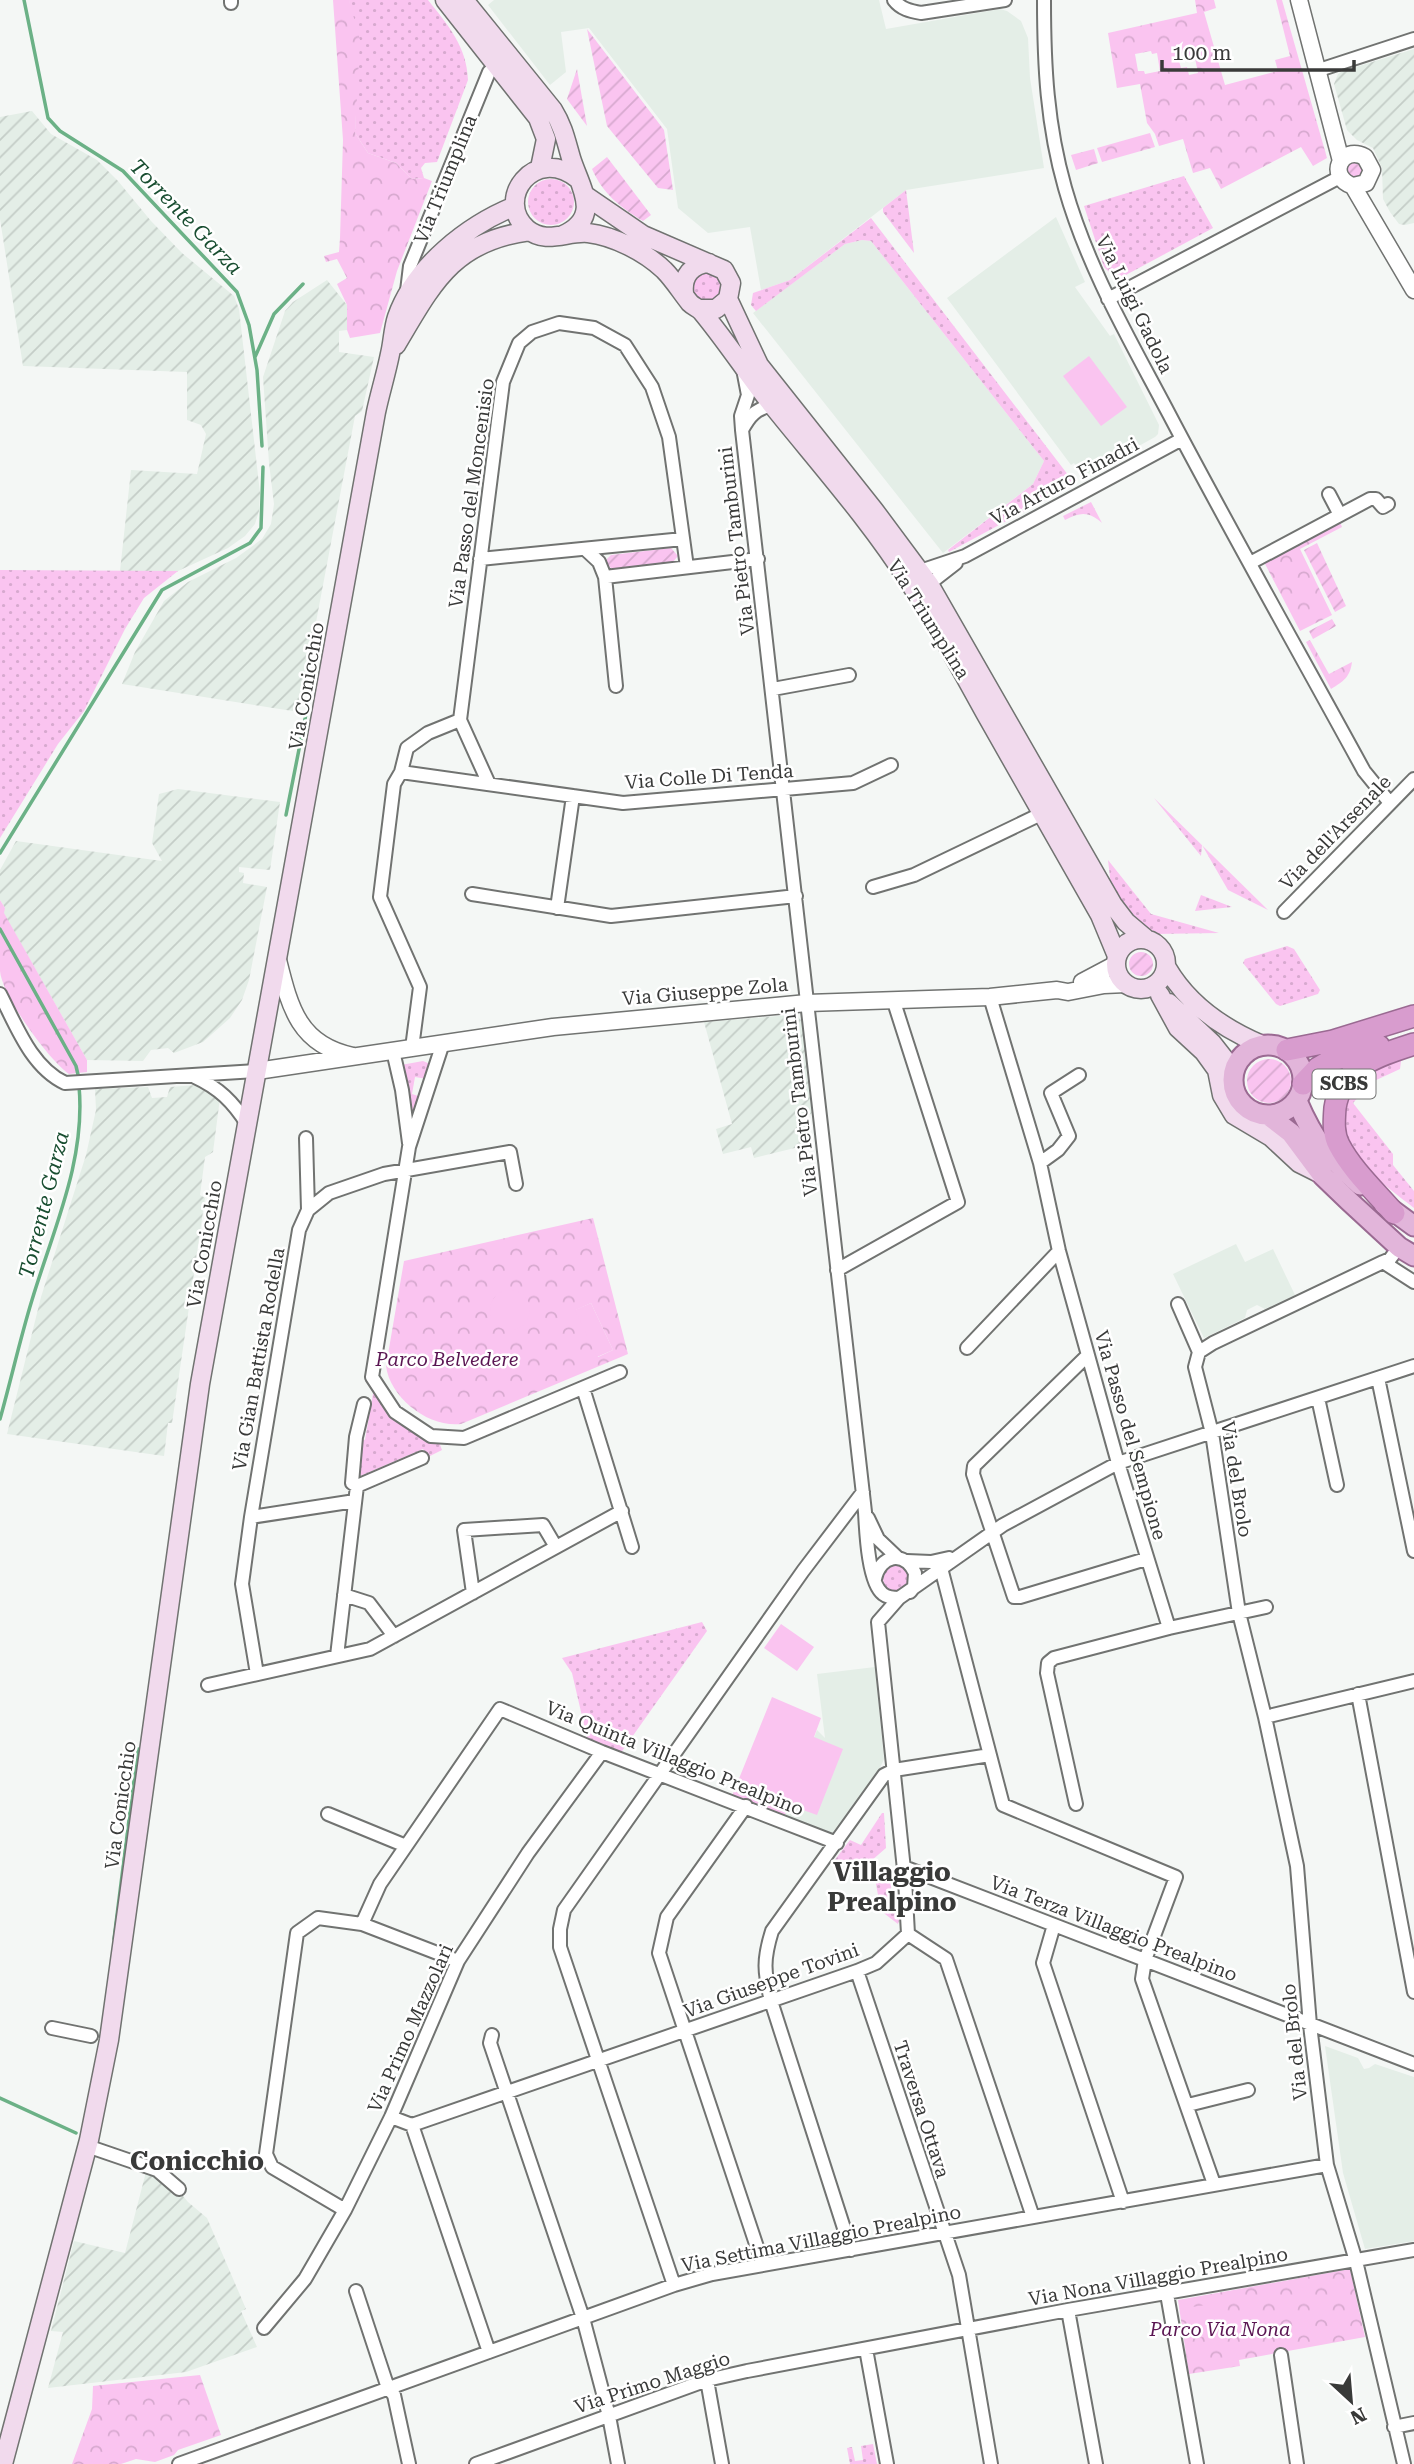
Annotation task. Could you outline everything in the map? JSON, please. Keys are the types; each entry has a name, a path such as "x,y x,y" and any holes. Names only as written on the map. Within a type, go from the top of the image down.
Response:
{"highway":[{"name":"SCBS","path":"1287,1050 1333,1041 1414,1016"},
{"name":"SCBS","path":"1300,1093 1318,1068 1330,1061 1414,1035"},
{"name":"SCBS","path":"1394,1213 1349,1160 1339,1144 1334,1130 1334,1116 1343,1085 1357,1068 1376,1056 1414,1044"}],"main road":[{"path":"445,0 538,118 546,139 540,168"},
{"path":"464,0 553,110 563,130 586,197 586,209 581,222 560,237"},
{"path":"530,231 522,224 515,205 524,179 540,168 554,167 567,170 578,179"},
{"name":"Via Triumplina","path":"586,197 643,235 717,265 728,276 728,299 759,365 924,577 1113,905 1126,922 1145,938 1159,945 1164,952 1167,968 1179,988 1194,1002 1233,1031 1262,1045 1287,1050"},
{"name":"Via Conicchio","path":"4,2464 87,2146 96,2041 200,1384 376,412 397,319 406,298 451,244 492,215 515,205"},
{"name":"Via Conicchio","path":"390,354 421,300 462,255 500,236 530,231"},
{"name":"Via Triumplina","path":"530,231 544,237 587,233 617,241 663,269 688,300 700,309 743,369 868,525 910,583 1102,920 1120,978 1126,984"},
{"path":"684,293 685,278 689,272 709,263"},
{"path":"700,309 716,309 728,299"},
{"path":"1116,960 1128,942 1145,938"},
{"path":"1167,968 1156,991 1178,1028 1204,1052 1217,1070 1222,1095 1234,1115 1271,1137 1299,1163 1323,1175"},
{"path":"1126,984 1156,991 1212,1043 1234,1071"},
{"path":"1262,1045 1250,1050 1240,1059 1234,1071 1233,1084 1237,1097 1245,1107 1256,1114 1269,1116 1280,1114 1300,1093"},
{"path":"1287,1050 1297,1059 1303,1071 1300,1093 1307,1124 1327,1155 1414,1227"},
{"path":"1269,1116 1291,1133 1323,1175 1407,1252"}],"street":[{"path":"894,0 909,11 921,13 1005,0"},
{"name":"Via Luigi Gadola","path":"1044,0 1047,104 1055,149 1079,232 1108,299 1182,439 1364,771 1390,803"},
{"path":"1298,0 1344,175 1414,290"},
{"path":"1316,71 1414,39"},
{"name":"Via Triumplina","path":"406,298 410,266 489,72 497,65"},
{"path":"1331,119 1356,153 1369,160 1372,170 1369,180 1374,224"},
{"path":"1344,175 1345,157 1356,153"},
{"path":"1108,299 1344,175"},
{"path":"1344,175 1362,185 1369,180"},
{"name":"Via Passo del Moncenisio","path":"460,720 503,382 519,343 532,332 559,323 594,328 625,345 652,387 669,438 687,567"},
{"name":"Via Pietro Tamburini","path":"743,369 748,395 741,416 742,430 863,1492 866,1540 875,1579"},
{"name":"Via Pietro Tamburini","path":"742,430 749,416 759,408 772,405"},
{"name":"Via Arturo Finadri","path":"924,577 1182,439"},
{"path":"1329,494 1340,515"},
{"path":"1250,563 1374,499 1386,507"},
{"path":"481,559 683,539"},
{"path":"586,549 599,562 605,577 616,686"},
{"path":"605,577 758,559"},
{"path":"772,689 849,675"},
{"path":"412,1048 420,987 380,897 394,785 401,772 407,748 428,733 460,720 489,784"},
{"path":"457,779 472,770 477,757"},
{"name":"Via Colle Di Tenda","path":"401,772 623,803 853,783 891,765"},
{"name":"Via dell'Arsenale","path":"1284,912 1414,779"},
{"path":"558,908 573,796"},
{"path":"873,887 914,875 1043,813"},
{"path":"472,894 611,916 796,896"},
{"name":"Via Giuseppe Zola","path":"278,960 289,1004 305,1030 329,1048 359,1057"},
{"name":"Via Giuseppe Zola","path":"257,1071 553,1027 807,1003 990,997 1056,990 1092,978 1116,960"},
{"name":"Via Giuseppe Zola","path":"1056,990 1068,992 1126,984"},
{"path":"0,994 35,1056 48,1071 65,1083 257,1071"},
{"name":"Via Passo del Sempione","path":"990,997 1040,1163 1059,1251 1168,1628"},
{"path":"837,1270 958,1202 893,999"},
{"path":"443,1043 409,1147 387,1298 372,1377 395,1412 432,1436 464,1438 620,1372"},
{"path":"393,1051 402,1090 409,1147"},
{"path":"1040,1163 1058,1150 1069,1136 1051,1093 1079,1075"},
{"path":"192,1076 209,1083 224,1094 247,1124"},
{"name":"Via Gian Battista Rodella","path":"257,1674 242,1584 299,1230 308,1210 306,1138"},
{"path":"308,1210 329,1193 384,1174 510,1152 516,1184"},
{"path":"967,1348 1059,1251"},
{"path":"1199,1352 1407,1252"},
{"path":"1383,1262 1414,1282"},
{"name":"Via del Brolo","path":"1178,1304 1199,1352 1195,1367 1212,1433 1238,1613 1265,1717 1297,1866 1310,2025 1327,2165 1356,2261 1404,2464"},
{"path":"1088,1355 974,1466 973,1474 1014,1597 1146,1559"},
{"path":"1033,2217 946,1959 908,1934 904,1867 877,1622 905,1595 993,1532 1118,1462 1414,1366"},
{"path":"1378,1378 1414,1551"},
{"path":"583,1388 632,1547"},
{"path":"1318,1398 1337,1485"},
{"path":"357,1486 352,1483 356,1437 364,1404"},
{"path":"357,1486 422,1458"},
{"path":"337,1656 357,1486"},
{"path":"674,2285 560,1947 564,1910 803,1571 863,1492"},
{"path":"251,1517 355,1502"},
{"path":"208,1685 370,1649 622,1511"},
{"name":"Via Pietro Tamburini","path":"865,1512 878,1539 902,1560"},
{"path":"473,1593 464,1530 543,1525 556,1547"},
{"path":"902,1560 915,1573 916,1580 905,1595 891,1598 877,1587 875,1579 882,1563 889,1559 946,1559 963,1553"},
{"path":"941,1568 1003,1805 1176,1877 1144,1960 1143,1979 1214,2184"},
{"path":"344,1595 369,1603 394,1636"},
{"path":"1076,1804 1047,1672 1048,1663 1054,1658 1168,1628 1266,1607"},
{"path":"1265,1717 1414,1681"},
{"path":"1359,1694 1414,1992"},
{"name":"Via Quinta Villaggio Prealpino","path":"406,1846 500,1709 602,1752 837,1843"},
{"name":"Via Primo Mazzolari","path":"264,2328 305,2279 345,2210 391,2117 458,1961 528,1853 602,1752"},
{"path":"851,2250 771,2001 764,1956 772,1931 884,1775 894,1770 990,1755"},
{"path":"746,1806 667,1917 659,1953 762,2265"},
{"path":"328,1814 406,1846 380,1884 362,1924"},
{"name":"Via Terza Villaggio Prealpino","path":"904,1867 1414,2064"},
{"path":"345,2210 272,2167 266,2154 297,1933 318,1918 362,1924 458,1961"},
{"path":"1054,1925 1043,1963 1123,2202"},
{"name":"Via Giuseppe Tovini","path":"412,2125 857,1971 876,1963 908,1934"},
{"name":"Traversa Ottava","path":"857,1971 959,2275 991,2464"},
{"path":"52,2028 96,2041"},
{"path":"492,2035 490,2043 583,2318 609,2416 618,2464"},
{"path":"1188,2105 1248,2090"},
{"path":"391,2117 412,2125 489,2352"},
{"path":"87,2146 157,2170 179,2189"},
{"name":"Via Settima Villaggio Prealpino","path":"179,2464 674,2285 712,2274 1327,2165"},
{"name":"Via Nona Villaggio Prealpino","path":"968,2330 1414,2250"},
{"path":"356,2291 388,2388 394,2395 409,2464"},
{"path":"1167,2294 1196,2464"},
{"path":"1068,2310 1096,2464"},
{"name":"Via Primo Maggio","path":"476,2464 707,2381 968,2330"},
{"path":"866,2349 887,2464"},
{"path":"1281,2355 1297,2464"},
{"path":"707,2381 722,2464"},
{"path":"1394,2427 1414,2423"},
{"path":"516,2449 518,2464"}],"shaded area":[{"path":"494,0 879,0 886,29 1000,9 1007,11 1021,21 1028,38 1030,78 1044,168 906,190 790,280 761,290 750,227 708,233 678,208 667,129 589,28 561,32 566,72 550,85 488,5"},
{"path":"1414,49 1414,223 1405,225 1399,224 1383,199 1382,168 1373,148 1357,140 1347,130 1334,84 1338,74 1343,71"},
{"path":"32,111 51,134 97,160 182,253 234,296 239,309 260,493 259,511 255,524 245,536 228,548 178,571 120,571 131,470 197,474 206,434 201,425 187,420 187,372 23,366 0,219 0,117"},
{"path":"1056,217 1085,282 1075,287 1110,336 1114,334 1159,425 1155,437 1083,477 1074,463 1071,465 947,298"},
{"path":"871,241 1044,461 1033,484 943,553 753,313 845,244"},
{"path":"327,280 347,305 347,330 339,331 339,352 374,357 362,411 355,416 299,712 122,684 135,652 164,601 188,582 236,558 262,539 271,524 274,504 263,377 285,311 293,302"},
{"path":"178,789 280,802 270,870 239,867 239,872 244,873 243,883 267,887 249,980 242,1000 230,1018 203,1042 174,1053 168,1048 151,1050 143,1061 87,1060 3,912 5,908 0,900 0,870 16,841 162,861 152,843 159,794"},
{"path":"791,1015 799,1017 803,1024 813,1112 806,1118 811,1144 754,1158 751,1147 723,1154 716,1129 732,1124 704,1022"},
{"path":"197,1085 220,1098 213,1152 205,1157 200,1195 205,1198 172,1423 168,1423 164,1456 7,1434 41,1297 86,1155 96,1110 95,1089 148,1087 152,1098 167,1097 170,1087"},
{"path":"1236,1244 1245,1262 1273,1249 1295,1295 1265,1309 1257,1305 1247,1310 1245,1318 1204,1338 1173,1274"},
{"path":"875,1667 884,1759 880,1768 830,1836 784,1817 817,1730 825,1738 817,1674"},
{"path":"1325,2046 1358,2058 1364,2069 1375,2064 1414,2077 1414,2241 1365,2249 1343,2173"},
{"path":"147,2168 178,2190 207,2218 246,2309 241,2311 257,2347 186,2372 48,2388 63,2332 51,2331 74,2241 125,2253"}],"green space":[{"path":"333,0 349,0 360,40 355,133 368,153 396,163 412,179 424,178 432,181 397,271 380,333 350,338 347,330 347,305 337,284 347,278 337,259 326,262 324,256 339,252 340,238 343,140"},
{"path":"349,0 428,0 460,47 468,80 437,162 425,163 421,168 424,178 412,179 396,163 368,153 355,133 356,98"},
{"path":"1195,0 1214,0 1216,8 1204,12 1225,85 1278,71 1275,60 1290,56 1276,0 1282,0 1327,158 1313,166 1301,147 1221,189 1210,168 1193,173 1183,139 1159,146 1147,123 1140,84 1117,88 1108,33 1197,13","holes":["1151,51 1152,54 1157,53 1160,71 1145,74 1144,71 1138,71 1135,54","1195,58 1198,73 1189,75 1187,67 1181,68 1179,61"]},
{"path":"587,29 664,130 673,190 658,188 607,126"},
{"path":"577,69 587,126 567,99"},
{"path":"1150,133 1155,147 1102,162 1097,148"},
{"path":"1094,149 1098,163 1076,170 1071,155"},
{"path":"607,157 651,215 643,221 613,199 596,178 592,169"},
{"path":"1350,162 1359,162 1364,168 1361,177 1356,179 1348,176 1346,167"},
{"path":"1184,176 1213,228 1124,276 1112,275 1104,267 1084,206"},
{"path":"551,179 568,185 574,202 568,219 551,225 534,219 528,202 534,185"},
{"path":"906,190 914,253 883,212 883,208"},
{"path":"871,218 1075,484 949,552 948,550 1033,484 1044,461 871,241 845,244 756,311 751,305 753,293 790,280"},
{"path":"707,272 717,277 722,287 717,297 707,302 697,297 692,287 697,277"},
{"path":"1089,356 1127,407 1101,426 1063,376"},
{"path":"1091,502 1102,523 1093,516 1084,514 1065,520 1063,516"},
{"path":"1340,522 1342,527 1300,549 1332,615 1300,631 1264,562"},
{"path":"1317,543 1346,606 1335,612 1304,550"},
{"path":"671,548 678,556 672,563 613,570 607,564 611,555"},
{"path":"0,570 178,571 144,598 125,629 84,711 58,744 0,838"},
{"path":"1332,619 1336,626 1313,639 1309,631"},
{"path":"1310,640 1329,674 1352,662 1346,678 1331,689 1306,642"},
{"path":"1154,798 1202,845 1201,856"},
{"path":"1202,845 1268,910 1228,890"},
{"path":"1108,860 1151,914 1219,933 1154,934 1141,929 1111,886"},
{"path":"1201,895 1232,907 1195,911"},
{"path":"0,900 5,908 4,913 87,1060 87,1072 69,1074 60,1066 27,1026 9,996 0,971"},
{"path":"1287,946 1294,949 1320,990 1318,994 1280,1006 1243,963 1245,959"},
{"path":"1141,952 1150,955 1153,964 1150,973 1141,976 1132,973 1129,964 1132,955"},
{"path":"1402,1054 1400,1069 1372,1082 1353,1103 1393,1154 1393,1165 1414,1191 1414,1208 1364,1165 1347,1138 1344,1123 1347,1098 1356,1081"},
{"path":"1269,1059 1284,1066 1291,1081 1284,1096 1269,1103 1254,1096 1247,1081 1254,1066"},
{"path":"423,1061 430,1064 427,1079 415,1077 412,1094 421,1097 413,1126 401,1065"},
{"name":"Parco Belvedere","path":"593,1218 628,1354 461,1424 436,1421 424,1416 403,1399 389,1378 386,1366 404,1261","holes":["591,1303 613,1350 598,1357 576,1310"]},
{"path":"510,1290 524,1296 530,1310 524,1324 510,1330 496,1324 490,1310 496,1296"},
{"path":"591,1303 613,1350 597,1357 575,1310"},
{"path":"374,1388 390,1412 389,1416 406,1428 439,1442 442,1450 428,1457 423,1449 358,1477 361,1439 365,1440"},
{"path":"896,1565 905,1569 909,1578 905,1587 896,1591 887,1587 883,1578 887,1569"},
{"path":"702,1622 707,1631 620,1754 588,1742 572,1673 562,1658"},
{"path":"781,1624 814,1647 797,1671 764,1648"},
{"path":"772,1697 821,1718 814,1737 843,1749 817,1815 789,1805 784,1817 732,1796"},
{"path":"882,1813 886,1848 871,1861 858,1867 834,1861 850,1840 861,1845"},
{"path":"873,1868 880,1868 891,1874 891,1894 902,1895 903,1907 898,1924 881,1911"},
{"name":"Parco Via Nona","path":"1350,2269 1365,2337 1239,2360 1240,2366 1189,2374 1178,2300"},
{"path":"1213,2304 1218,2335 1189,2339 1185,2308"},
{"path":"200,2375 221,2435 178,2450 174,2455 155,2462 136,2459 121,2464 72,2464 92,2409 93,2386"},
{"path":"873,2444 877,2464 850,2464 847,2448 852,2447 855,2461 863,2460 861,2446"}],"waterway":[{"name":"Torrente Garza","path":"24,0 48,118 60,131 123,171 237,292 249,325 257,370 262,446"},
{"path":"255,357 274,314 303,284"},
{"name":"Torrente Garza","path":"0,853 162,590 250,543 261,528 263,467"},
{"path":"286,815 306,714"},
{"name":"Torrente Garza","path":"0,929 76,1066 79,1079"},
{"name":"Torrente Garza","path":"0,1419 28,1315 73,1168 80,1114 79,1086"},
{"path":"114,1939 138,1749"},
{"path":"0,2098 76,2133"}],"district":[{"name":"Villaggio Prealpino","path":"892,1887"},
{"name":"Conicchio","path":"197,2161"}]}
